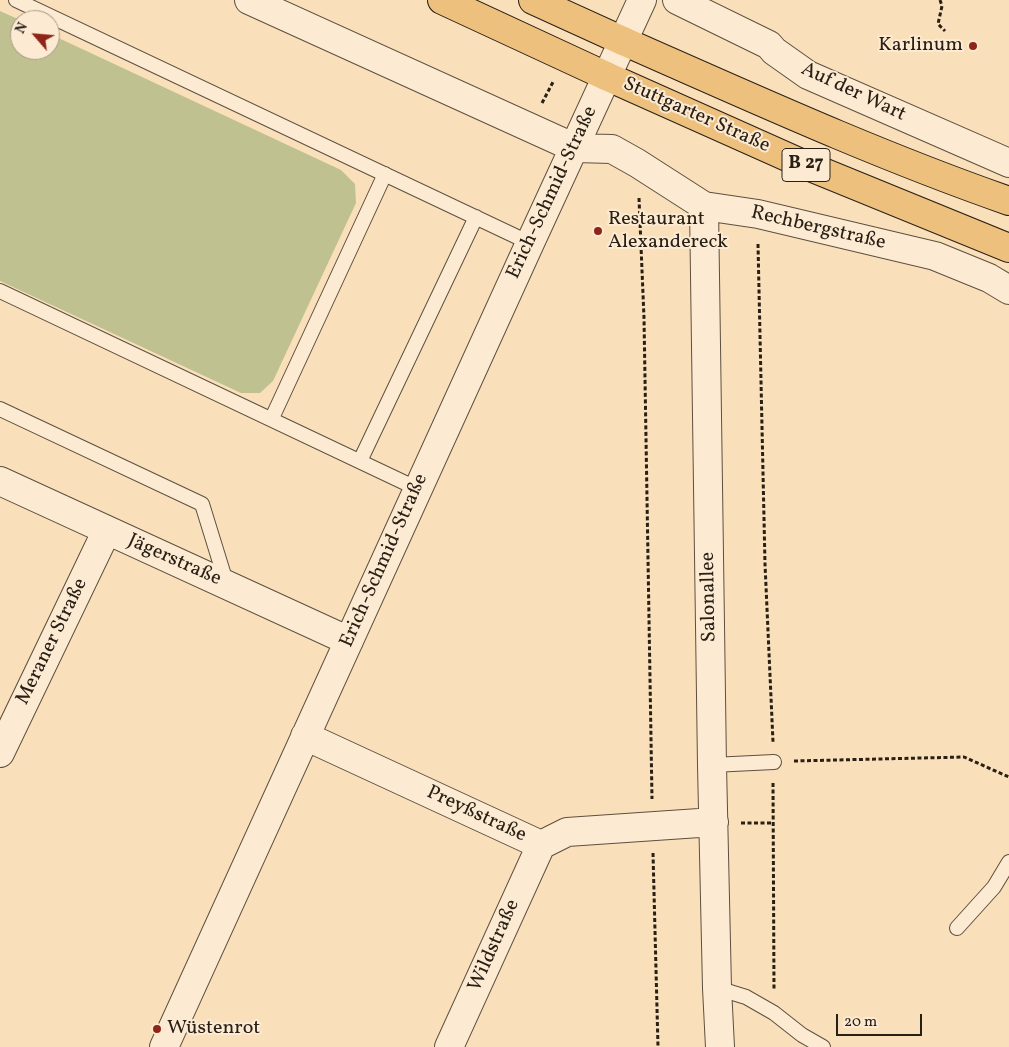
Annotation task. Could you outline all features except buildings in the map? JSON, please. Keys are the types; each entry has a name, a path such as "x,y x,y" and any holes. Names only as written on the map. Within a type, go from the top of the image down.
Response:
{"main road":[{"name":"Stuttgarter Straße","path":"442,0 803,164 1009,248"},
{"name":"Stuttgarter Straße","path":"533,0 845,137 960,184 1009,201"}],"street":[{"path":"249,0 575,148"},
{"name":"Auf der Wart","path":"677,0 769,45 774,51 808,75 1008,160"},
{"name":"Erich-Schmid-Straße","path":"164,1047 575,148 623,41 637,2"},
{"name":"Rechbergstraße","path":"575,148 612,149 704,206 758,214 934,256 989,278 1009,290"},
{"name":"Salonallee","path":"704,206 712,765 720,1047"},
{"name":"Jägerstraße","path":"0,480 349,641"},
{"name":"Meraner Straße","path":"0,753 106,530"},
{"name":"Preyßstraße","path":"305,736 541,845 567,832 714,822"},
{"name":"Wildstraße","path":"449,1047 541,845"}],"lane":[{"path":"16,0 530,243"},
{"path":"272,418 385,174"},
{"path":"360,461 476,217"},
{"path":"0,291 418,488"},
{"path":"0,409 202,504 228,585"},
{"path":"712,765 774,762"},
{"path":"957,928 994,887 1009,862"},
{"path":"717,988 746,997 774,1013 802,1035 823,1047"}],"path":[{"path":"940,0 942,6 938,24 945,31"},
{"path":"637,163 644,318 652,825 658,1047"},
{"path":"758,214 765,564 774,762 774,1013"},
{"path":"774,762 964,757 1009,777"}],"green space":[{"path":"0,11 10,16 10,60 60,60 60,39 341,170 355,184 356,203 273,381 260,393 241,393 0,281"}],"place":[{"name":"Karlinum","path":"973,46"},
{"name":"Restaurant Alexandereck","path":"598,231"},
{"name":"Wüstenrot","path":"157,1029"}]}
